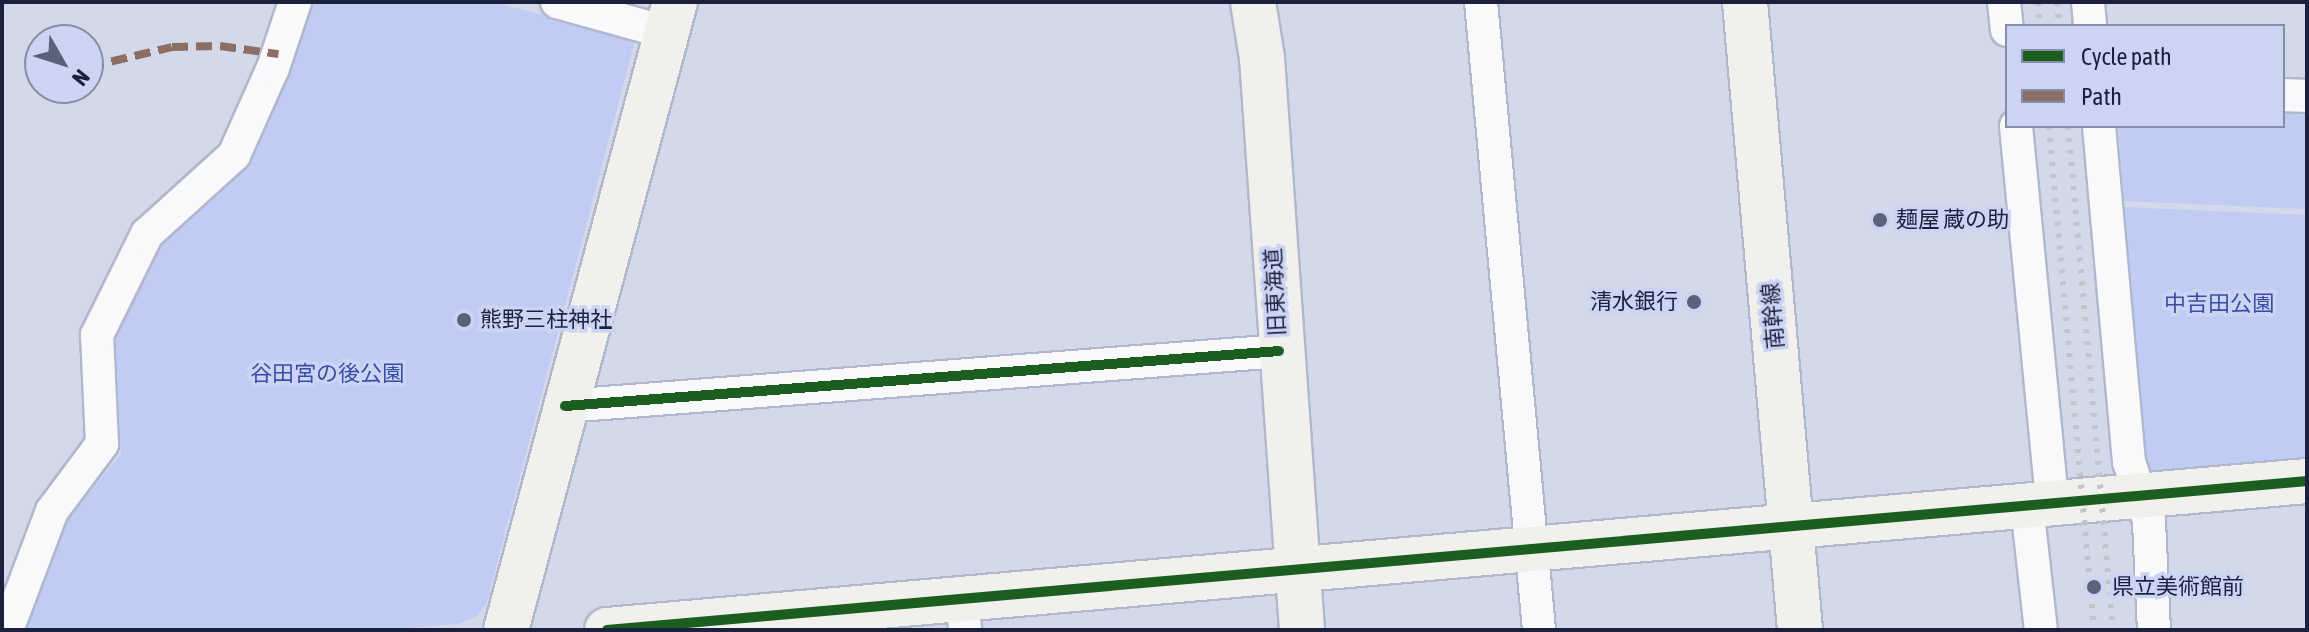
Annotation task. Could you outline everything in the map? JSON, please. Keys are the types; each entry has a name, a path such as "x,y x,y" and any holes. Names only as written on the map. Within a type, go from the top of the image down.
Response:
{"street":[{"path":"7,630 52,511 102,444 97,335 147,234 234,155 273,68 295,2"},
{"path":"506,630 672,17 557,2"},
{"name":"旧東海道","path":"1253,2 1262,58 1279,351 1302,630"},
{"path":"1481,2 1539,630"},
{"name":"南幹線","path":"1745,2 1800,630"},
{"path":"2004,2 2006,24"},
{"path":"2088,2 2090,24"},
{"path":"2285,95 2307,96"},
{"path":"2016,128 2039,504 2041,630"},
{"path":"2099,128 2129,462 2137,495 2149,521 2154,630"},
{"path":"565,406 1279,351"},
{"path":"607,630 964,614 1297,568 2307,481"}],"green space":[{"name":"谷田宮の後公園","path":"308,2 492,2 627,36 634,44 486,605 476,617 457,624 378,630 31,630 22,620 61,526 121,454 115,331 164,232 243,165 262,137"},
{"path":"2285,113 2307,115 2307,209 2124,201 2118,128 2285,128"},
{"name":"中吉田公園","path":"2123,207 2307,215 2307,460 2147,475"}],"railway":[{"path":"2038,2 2040,24"},
{"path":"2057,2 2059,24"},
{"path":"2049,128 2094,630"},
{"path":"2068,128 2113,630"}],"marked path":[{"path":"104,63 172,47 220,46 278,54"}],"cycle path":[{"path":"565,406 1279,351"},
{"path":"607,630 2307,481"}],"place":[{"name":"麺屋 蔵の助","path":"1880,220"},
{"name":"清水銀行","path":"1694,302"},
{"name":"熊野三柱神社","path":"464,320"},
{"name":"県立美術館前","path":"2094,587"}]}
